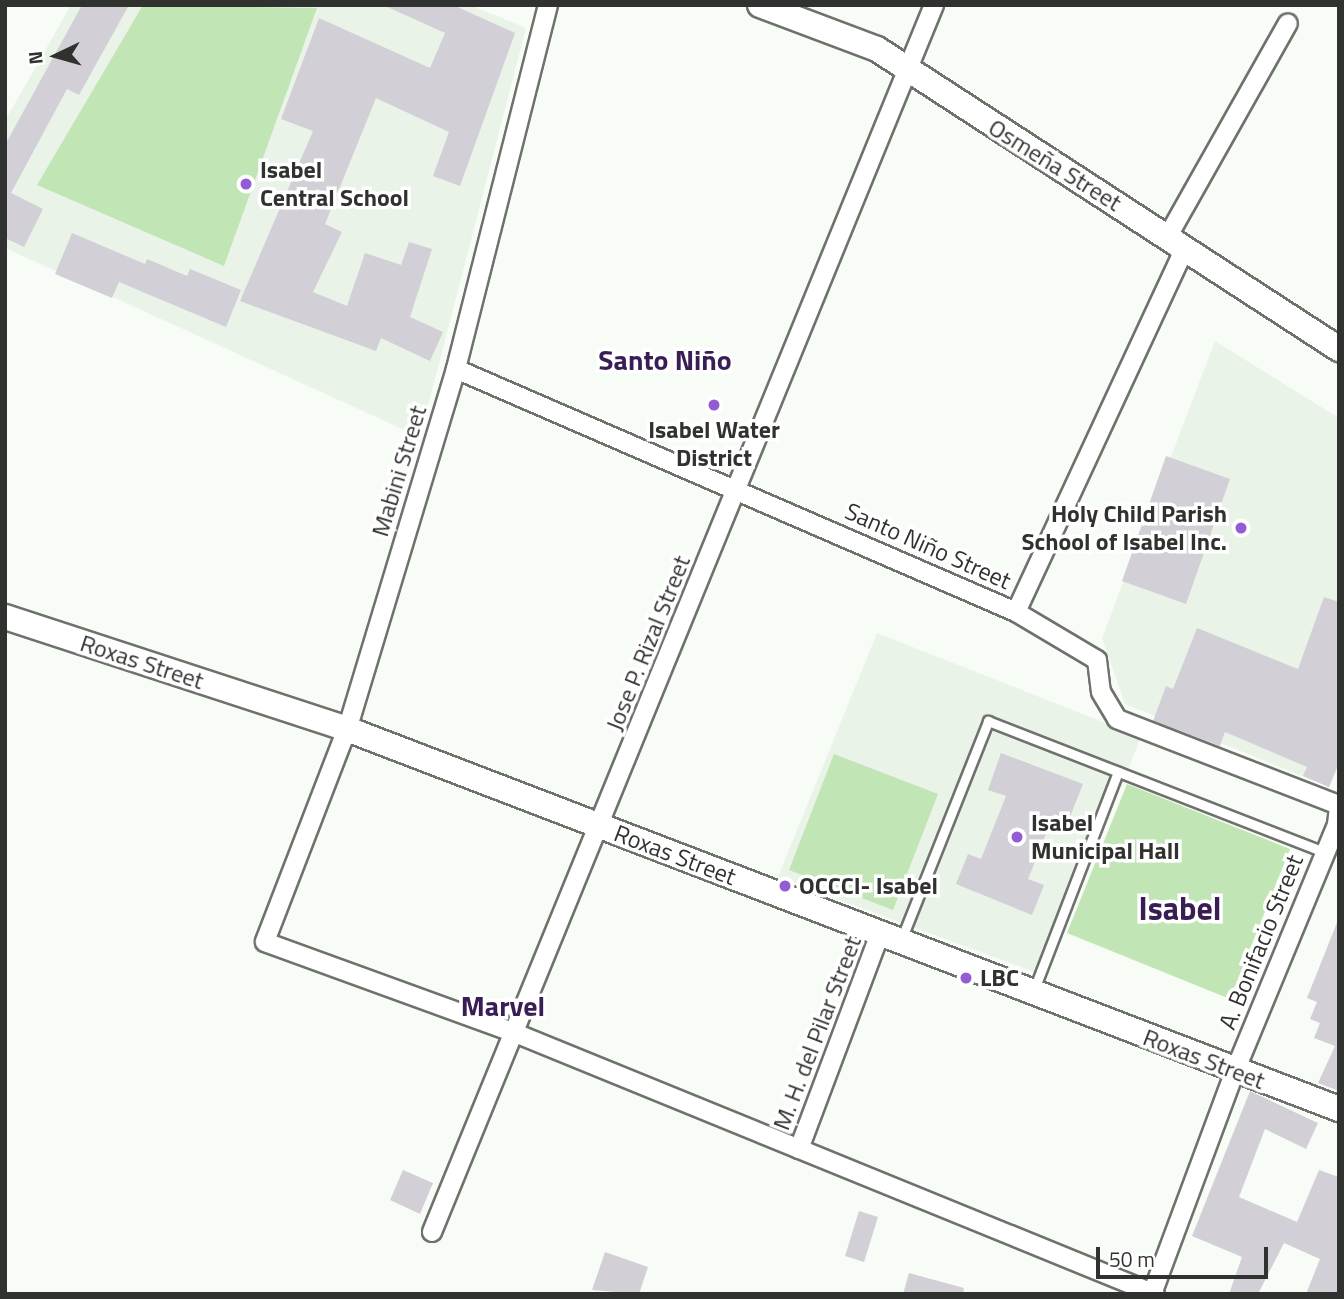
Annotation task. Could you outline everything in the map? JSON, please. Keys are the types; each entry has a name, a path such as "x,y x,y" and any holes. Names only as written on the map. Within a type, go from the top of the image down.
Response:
{"street":[{"name":"Mabini Street","path":"515,1033 265,942 347,729 456,369 548,5"},
{"name":"Osmeña Street","path":"760,5 877,49 904,70 1177,242 1339,349"},
{"name":"Jose P. Rizal Street","path":"432,1232 600,826 904,70 934,5"},
{"path":"1016,612 1177,242 1288,23"},
{"name":"Santo Niño Street","path":"456,369 736,487 1016,612 1097,660 1101,692 1117,719 1339,805"},
{"name":"Roxas Street","path":"5,617 347,729 1339,1110"},
{"name":"A. Bonifacio Street","path":"1153,1293 1235,1071 1337,825 1339,805"},
{"name":"M. H. del Pilar Street","path":"799,1149 890,938"},
{"path":"515,1033 1153,1293"}],"lane":[{"path":"890,938 988,721 1324,852"},
{"path":"1033,993 1118,772"}],"shaded area":[{"name":"Isabel Central School","path":"71,5 470,5 526,28 420,437 5,248 5,121"},
{"name":"Holy Child Parish School of Isabel Inc.","path":"1215,341 1339,418 1339,762 1329,787 1125,704 1102,638"},
{"path":"877,633 1141,737 1045,976 778,877"}],"green space":[{"path":"143,5 317,8 224,266 37,185"},
{"path":"834,754 938,794 893,910 789,870"},
{"path":"1127,784 1290,849 1230,999 1067,933"}],"building":[{"path":"82,5 129,5 79,95 67,89 11,193 43,209 24,247 5,238 5,145"},
{"path":"383,5 453,5 515,33 460,186 433,176 449,132 376,98 325,224 342,232 313,292 347,306 365,253 401,265 409,242 432,249 410,317 443,332 430,361 381,338 376,351 240,301 313,131 281,119 319,18 430,68 445,33"},
{"path":"72,233 145,264 147,259 187,276 190,269 241,290 226,327 119,282 112,298 55,274"},
{"path":"1166,456 1230,479 1186,604 1122,581"},
{"path":"1324,597 1339,602 1339,763 1329,787 1303,776 1307,767 1225,732 1220,746 1153,721 1166,686 1173,689 1197,628 1298,669"},
{"name":"Isabel Municipal Hall","path":"1001,753 1083,784 1069,819 1054,814 1028,879 1044,885 1032,915 956,884 968,854 981,859 1006,796 988,790"},
{"path":"1338,920 1339,1091 1318,1083 1335,1046 1314,1038 1320,1023 1310,1019 1317,1002 1307,998"},
{"path":"1250,1091 1318,1123 1306,1149 1265,1129 1239,1197 1297,1222 1319,1170 1339,1177 1339,1294 1306,1294 1320,1259 1284,1243 1258,1294 1229,1294 1242,1257 1192,1236"},
{"path":"403,1170 433,1183 420,1214 390,1200"},
{"path":"859,1211 878,1217 864,1262 845,1256"},
{"path":"605,1252 648,1267 639,1294 592,1290"},
{"path":"909,1273 964,1288 963,1294 903,1294"}],"place":[{"name":"Isabel Central School","path":"246,184"},
{"name":"Isabel Water District","path":"714,405"},
{"name":"Holy Child Parish School of Isabel Inc.","path":"1241,528"},
{"name":"Isabel Municipal Hall","path":"1017,837"},
{"name":"OCCCI- Isabel","path":"785,886"},
{"name":"LBC","path":"966,978"}],"district":[{"name":"Santo Niño","path":"665,360"},
{"name":"Isabel","path":"1180,908"},
{"name":"Marvel","path":"503,1006"}]}
